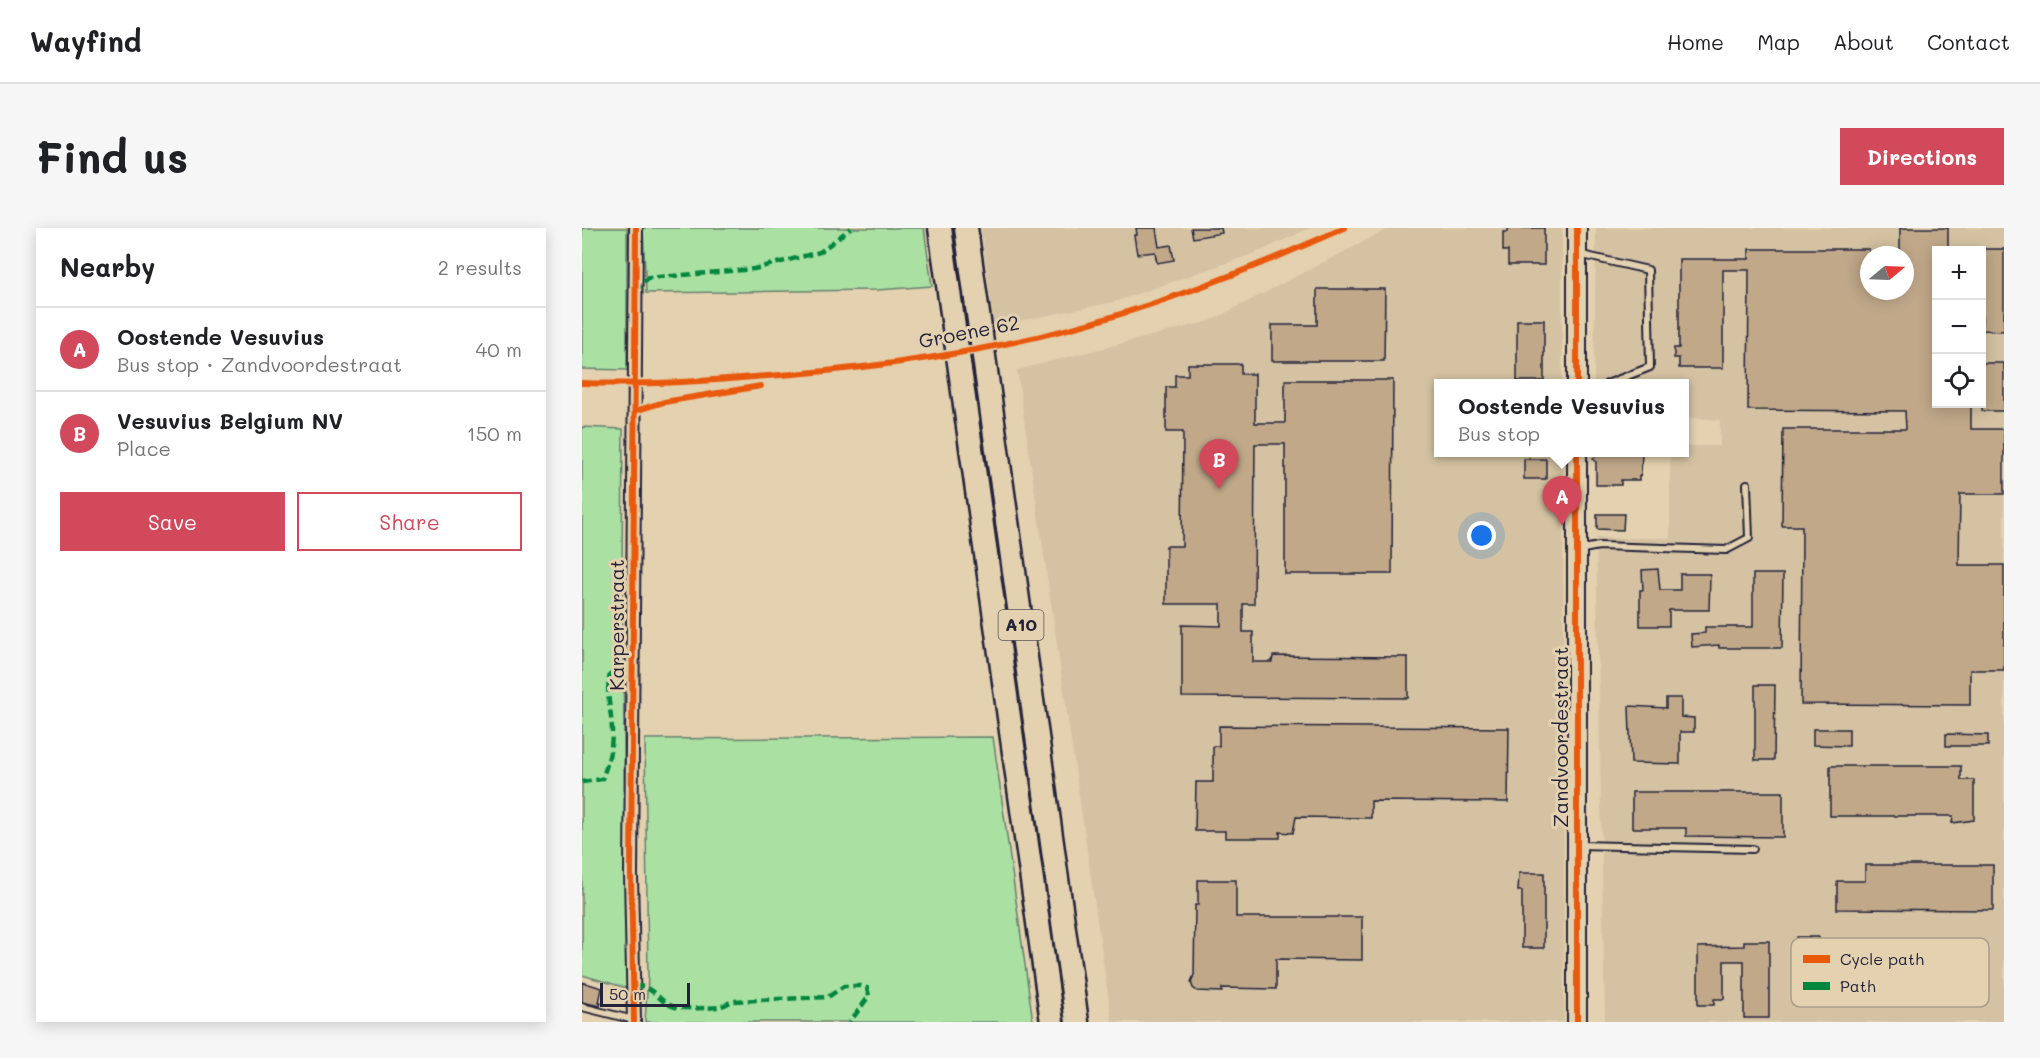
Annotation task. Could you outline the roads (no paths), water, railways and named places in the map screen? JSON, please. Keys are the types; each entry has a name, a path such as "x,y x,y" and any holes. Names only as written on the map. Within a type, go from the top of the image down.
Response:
{"highway":[{"name":"A10","path":"940,228 1052,1022"},
{"name":"A10","path":"966,228 1077,1022"}],"main road":[{"path":"1577,379 1578,228"},
{"name":"Zandvoordestraat","path":"1577,457 1577,1022"}],"street":[{"name":"Karperstraat","path":"633,1021 636,228"}],"lane":[{"path":"1578,254 1648,270 1650,367 1620,379"},
{"path":"1577,550 1599,546 1726,550 1749,538 1747,484"},
{"path":"1577,845 1753,849"},
{"path":"582,1006 633,1021"}],"place":[{"name":"Vesuvius Belgium NV","path":"1219,489"},
{"name":"Oostende Vesuvius","path":"1562,526"}]}
